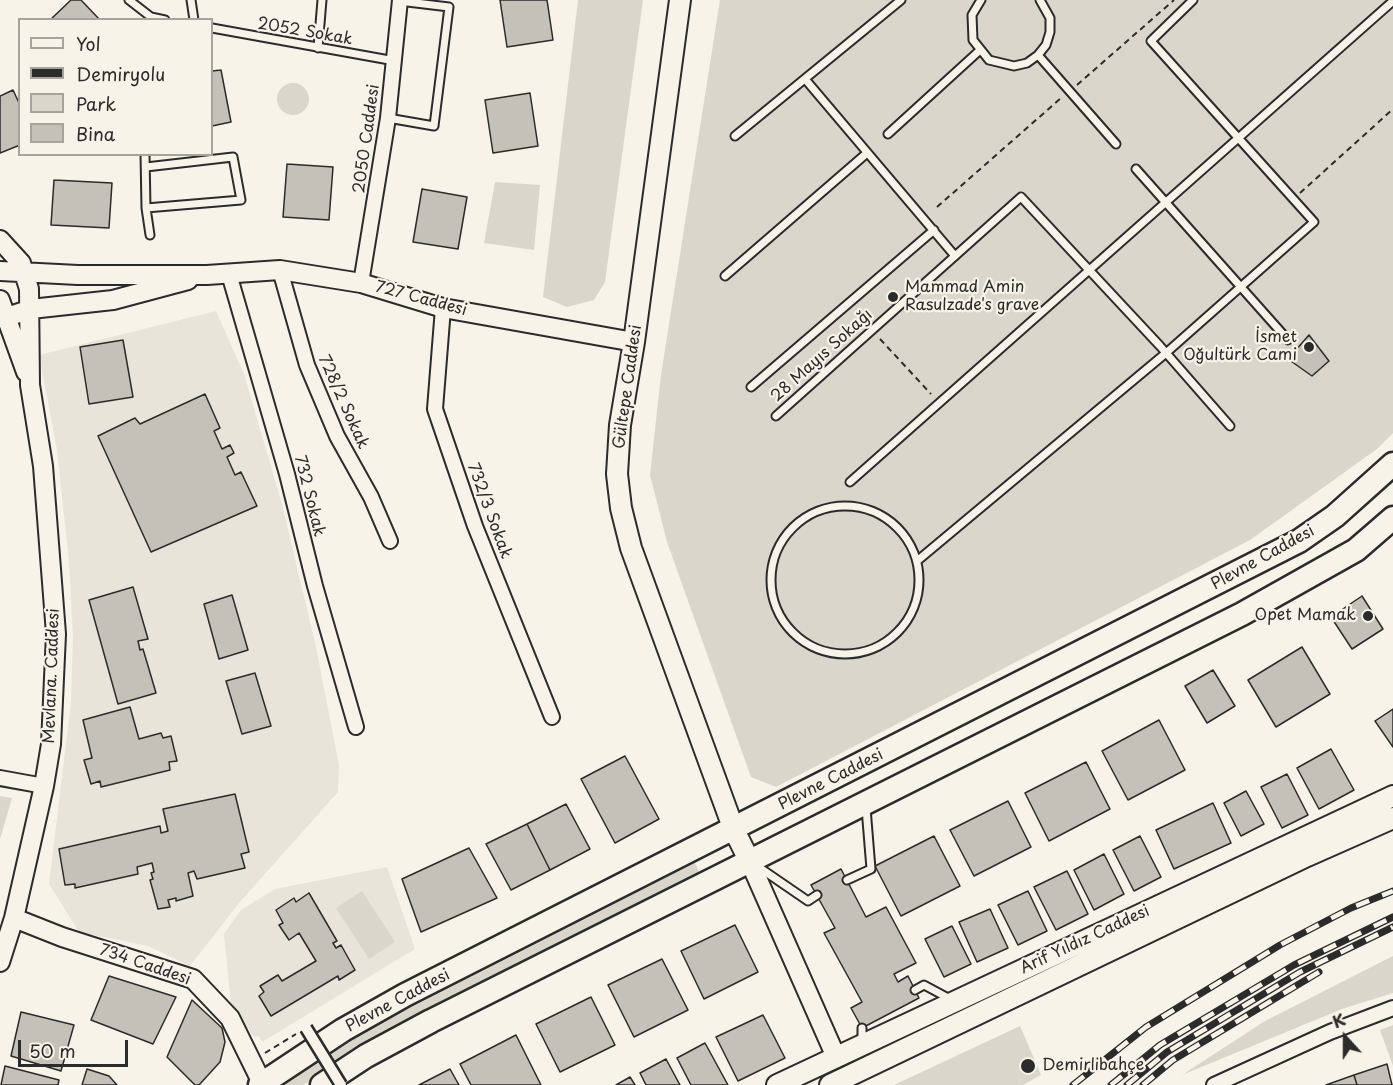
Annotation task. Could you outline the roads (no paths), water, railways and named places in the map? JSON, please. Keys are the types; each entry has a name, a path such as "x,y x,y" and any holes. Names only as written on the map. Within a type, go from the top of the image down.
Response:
{"main road":[{"name":"Gültepe Caddesi","path":"680,0 617,451 621,508 631,548 734,830 750,862"},
{"name":"Plevne Caddesi","path":"261,1084 343,1030 405,995 734,830 1299,541 1335,516 1393,464"},
{"name":"Plevne Caddesi","path":"322,1085 366,1056 431,1021 866,804 1304,581 1356,550 1393,518"},
{"name":"Arif Yıldız Caddesi","path":"777,1085 836,1057 862,1037 954,1001 1393,796"},
{"name":"Arif Yıldız Caddesi","path":"840,1083 1307,856 1393,818"}],"street":[{"name":"2050 Caddesi","path":"361,283 388,118 399,1"},
{"path":"0,240 25,270"},
{"name":"727 Caddesi","path":"0,271 25,270 78,275 207,275 280,270 361,283 443,308 634,342"},
{"name":"Mevlana. Caddesi","path":"0,962 14,918 44,786 51,744 56,634 42,466 30,385 31,309 25,270"},
{"name":"728/2 Sokak","path":"280,270 307,365 337,436 371,497 390,541"},
{"name":"732 Sokak","path":"229,274 287,474 315,586 356,728"},
{"name":"727 Caddesi","path":"7,317 31,309 114,300 207,275"},
{"name":"Mevlana. Caddesi","path":"0,300 30,385"},
{"name":"732/3 Sokak","path":"443,308 435,409 475,526 552,717"},
{"path":"0,778 44,786"},
{"path":"750,862 836,1057"},
{"name":"734 Caddesi","path":"14,918 62,937 193,979 230,1018 261,1084"},
{"path":"1223,1083 1393,1008"},
{"path":"306,1028 341,1085"}],"lane":[{"path":"129,0 151,18"},
{"path":"191,0 194,18"},
{"path":"318,48 322,0"},
{"path":"735,135 901,0"},
{"path":"981,0 972,15 970,28 973,40 979,51 995,63 1014,66 1027,63 1038,56 1046,45 1050,32 1050,18 1040,0"},
{"path":"917,561 1166,353 1314,222 1151,41 1193,0"},
{"path":"388,118 434,126 449,6 399,1"},
{"path":"850,482 1393,1"},
{"name":"2052 Sokak","path":"213,28 395,62"},
{"path":"888,134 979,51"},
{"path":"1038,56 1116,144"},
{"path":"805,79 955,256"},
{"path":"724,276 867,153"},
{"path":"145,156 146,208 150,235"},
{"path":"146,167 233,157 241,200 146,208"},
{"path":"1136,169 1288,340"},
{"name":"28 Mayıs Sokağı","path":"776,416 1021,197 1089,271"},
{"path":"751,387 934,230"},
{"path":"1089,271 1230,426"},
{"path":"837,507 862,508 886,518 903,533 917,561 920,577 917,600 907,622 891,639 870,651 846,655 823,651 802,641 784,623 773,600 773,566 778,550 792,529 812,514 837,507"},
{"path":"847,880 871,869 866,804"},
{"path":"750,862 808,901 817,895"},
{"path":"915,990 924,985 954,1001"}],"railway":[{"path":"1073,1085 1146,1027 1280,945 1351,908 1393,891"},
{"path":"1111,1085 1160,1045 1294,965 1393,917"},
{"path":"1127,1085 1167,1052 1300,972 1393,927"},
{"path":"1143,1085 1173,1060 1319,972"}],"place":[{"name":"Mammad Amin Rasulzade's grave","path":"893,297"},
{"name":"İsmet Oğultürk Cami","path":"1309,347"},
{"name":"Opet Mamak","path":"1368,616"},
{"name":"Demirlibahçe","path":"1028,1066"}]}
